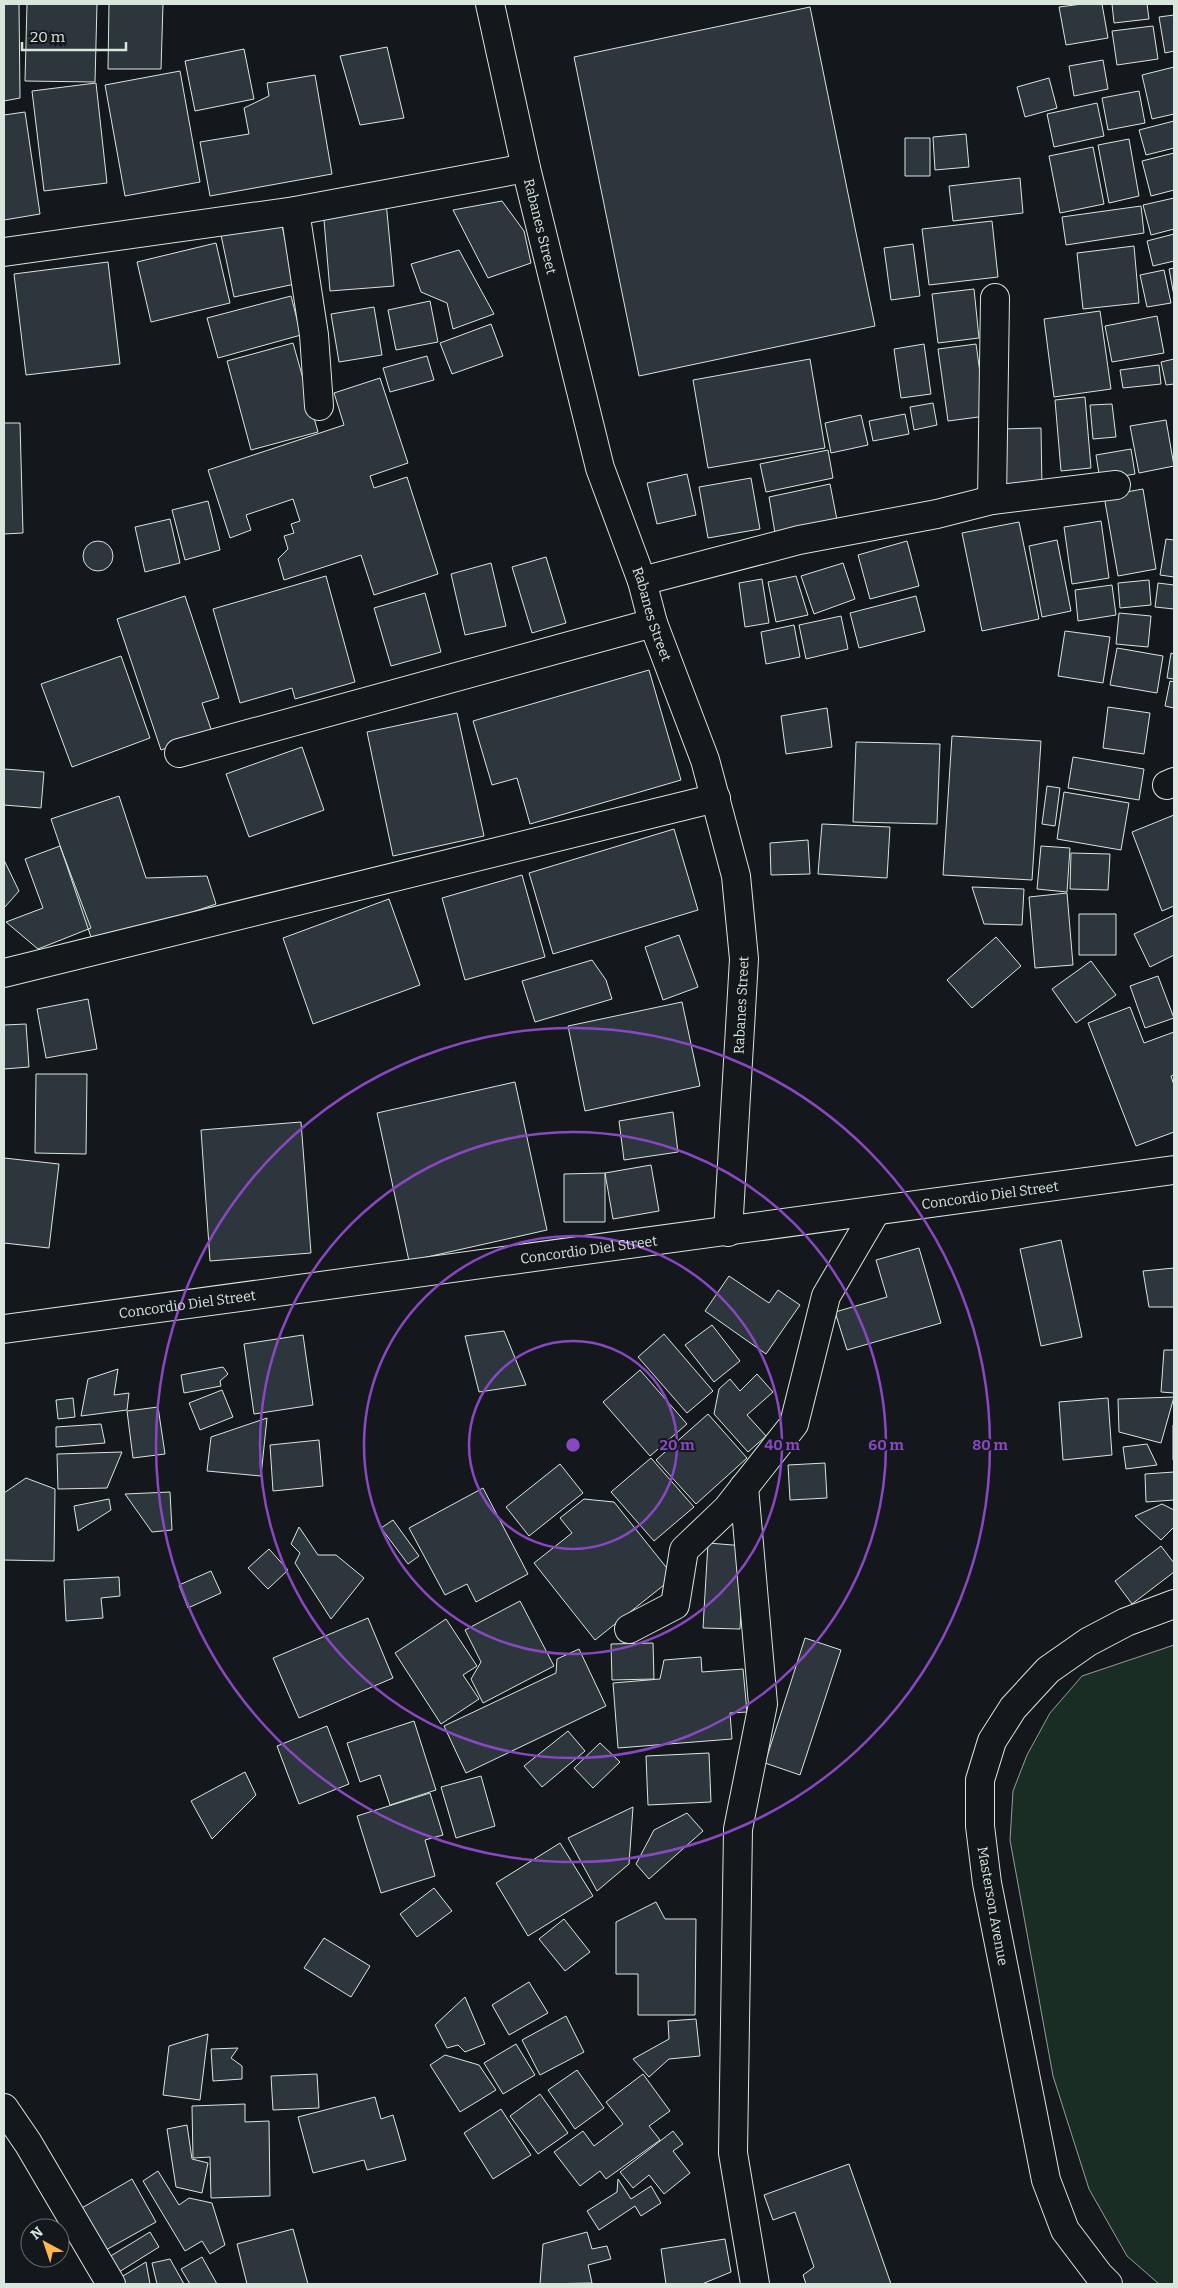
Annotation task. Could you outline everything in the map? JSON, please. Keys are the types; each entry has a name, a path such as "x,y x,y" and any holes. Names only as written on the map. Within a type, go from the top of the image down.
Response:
{"street":[{"name":"Rabanes Street","path":"490,4 526,168 600,468 642,581 654,623 705,760 736,876 744,959 728,1232"},
{"path":"4,252 295,211 526,168"},
{"path":"295,211 314,334 319,406"},
{"path":"992,500 995,298"},
{"path":"642,581 800,540 936,514 992,500 1116,485"},
{"path":"179,753 654,623"},
{"path":"4,973 716,798"},
{"name":"Concordio Diel Street","path":"4,1329 1174,1170"},
{"path":"629,1629 675,1605 684,1550 728,1509 794,1424 826,1296 876,1212"},
{"path":"744,1487 763,1704 738,1829 733,2154 754,2284"},
{"name":"Masterson Avenue","path":"1108,2284 1099,2276 1065,2230 1046,2180 987,1883 980,1826 980,1780 992,1741 1013,1708 1048,1670 1088,1642 1126,1622 1174,1604"},
{"path":"4,2108 33,2151 111,2284"}],"green space":[{"path":"1174,1645 1174,2284 1159,2284 1127,2256 1089,2189 1053,2076 1010,1840 1013,1791 1027,1755 1050,1713 1082,1676"}],"building":[{"path":"4,4 19,4 20,98 4,101"},
{"path":"27,4 97,4 95,82 25,81"},
{"path":"109,4 163,4 161,69 108,69"},
{"path":"1102,4 1108,38 1066,45 1059,7"},
{"path":"1112,4 1147,4 1149,19 1114,23"},
{"path":"810,7 875,326 639,376 574,57"},
{"path":"1174,15 1174,51 1165,53 1159,17"},
{"path":"1153,26 1158,59 1117,65 1112,31"},
{"path":"387,47 404,118 360,125 340,56"},
{"path":"244,49 254,99 195,111 185,61"},
{"path":"1103,60 1108,89 1074,96 1069,66"},
{"path":"1174,67 1174,114 1152,119 1142,75"},
{"path":"180,71 200,182 125,196 105,85"},
{"path":"315,75 332,174 210,196 200,142 249,134 244,108 269,96 267,83"},
{"path":"1049,78 1057,108 1025,117 1017,87"},
{"path":"96,83 107,183 44,191 32,91"},
{"path":"1139,91 1145,123 1108,130 1102,98"},
{"path":"1097,103 1104,136 1054,147 1047,114"},
{"path":"25,112 40,214 4,220 4,115"},
{"path":"1174,121 1174,148 1146,155 1139,130"},
{"path":"966,134 969,167 935,170 933,137"},
{"path":"905,138 930,138 930,176 905,176"},
{"path":"1129,139 1139,196 1109,203 1098,145"},
{"path":"1093,147 1104,204 1060,213 1049,156"},
{"path":"1174,153 1174,190 1151,196 1142,161"},
{"path":"1020,178 1023,213 953,221 949,186"},
{"path":"1174,198 1174,229 1151,235 1143,205"},
{"path":"502,201 524,231 531,263 488,278 453,210"},
{"path":"386,202 394,286 330,291 323,208"},
{"path":"1141,206 1144,233 1066,245 1062,217"},
{"path":"281,221 295,284 234,297 221,235"},
{"path":"992,221 998,277 929,285 922,229"},
{"path":"1174,234 1174,261 1153,266 1147,241"},
{"path":"216,243 230,303 151,322 137,262"},
{"path":"913,244 920,296 891,300 884,248"},
{"path":"1134,246 1139,303 1083,309 1077,253"},
{"path":"459,250 494,314 453,329 447,303 421,292 411,264"},
{"path":"108,262 120,364 26,375 14,274"},
{"path":"1174,268 1174,296 1169,269"},
{"path":"1164,270 1171,303 1147,307 1140,275"},
{"path":"974,289 979,338 938,343 932,294"},
{"path":"291,296 301,335 218,358 207,318"},
{"path":"430,301 438,342 396,350 388,310"},
{"path":"374,307 382,355 339,362 331,314"},
{"path":"1100,311 1111,389 1054,397 1044,319"},
{"path":"1157,316 1164,353 1112,362 1105,326"},
{"path":"491,324 503,356 452,374 440,343"},
{"path":"293,343 318,432 251,450 227,361"},
{"path":"924,344 931,394 901,398 894,349"},
{"path":"976,344 986,416 948,421 938,349"},
{"path":"427,356 434,380 390,392 383,368"},
{"path":"810,359 825,448 708,468 693,380"},
{"path":"1174,359 1174,384 1166,385 1161,362"},
{"path":"1159,365 1161,384 1123,388 1120,370"},
{"path":"380,378 408,463 370,476 374,488 407,477 438,574 374,595 361,555 284,580 278,559 288,549 284,536 294,533 291,524 300,521 293,499 246,515 251,530 230,538 208,470 344,425 334,393"},
{"path":"1085,397 1091,468 1061,471 1055,400"},
{"path":"933,403 937,425 914,430 910,407"},
{"path":"1112,404 1116,437 1093,439 1090,405"},
{"path":"905,414 909,434 873,441 869,421"},
{"path":"861,415 868,445 831,453 825,423"},
{"path":"1166,420 1174,466 1139,473 1130,426"},
{"path":"4,423 20,423 23,533 4,534"},
{"path":"1041,428 1042,489 1003,490 1002,429"},
{"path":"1131,449 1135,474 1100,480 1096,455"},
{"path":"828,450 833,478 766,492 760,464"},
{"path":"687,474 696,515 657,524 647,483"},
{"path":"751,478 760,529 708,538 699,487"},
{"path":"830,484 837,520 775,533 769,497"},
{"path":"1143,489 1156,569 1118,576 1104,496"},
{"path":"208,501 220,550 185,560 172,510"},
{"path":"170,519 180,563 145,572 135,527"},
{"path":"1101,521 1109,578 1072,584 1064,527"},
{"path":"1019,522 1039,619 982,631 962,533"},
{"path":"1166,539 1174,540 1174,577 1160,575"},
{"path":"1057,540 1071,611 1042,617 1029,546"},
{"path":"98,541 109,545 113,556 109,567 98,571 87,567 83,556 87,545"},
{"path":"907,541 919,586 870,599 858,555"},
{"path":"546,557 566,623 532,633 512,567"},
{"path":"491,563 506,626 465,635 451,574"},
{"path":"843,563 855,599 814,614 801,576"},
{"path":"326,576 355,682 295,699 292,688 240,703 213,609"},
{"path":"796,576 808,615 776,622 768,582"},
{"path":"762,579 769,623 745,627 739,583"},
{"path":"1149,580 1151,605 1120,608 1118,583"},
{"path":"1158,583 1174,585 1174,609 1155,607"},
{"path":"1112,585 1116,615 1078,621 1075,590"},
{"path":"425,593 441,652 391,666 374,608"},
{"path":"185,596 219,698 202,703 212,732 161,750 117,619"},
{"path":"916,596 925,631 859,648 850,613"},
{"path":"1119,613 1151,616 1148,647 1116,644"},
{"path":"841,616 848,649 806,659 799,625"},
{"path":"794,625 800,657 766,664 761,632"},
{"path":"1065,631 1110,637 1103,683 1058,676"},
{"path":"1117,648 1163,656 1157,693 1110,685"},
{"path":"1171,653 1174,654 1174,679 1167,678"},
{"path":"121,656 150,738 72,767 41,684"},
{"path":"649,670 681,780 530,824 517,778 492,785 473,721"},
{"path":"1170,681 1174,682 1174,708 1165,706"},
{"path":"1108,707 1150,713 1144,754 1103,748"},
{"path":"827,708 832,747 786,754 781,716"},
{"path":"457,713 484,836 393,856 367,732"},
{"path":"952,736 1041,741 1032,880 943,875"},
{"path":"856,742 940,744 937,824 853,822"},
{"path":"302,747 324,810 249,837 226,774"},
{"path":"1073,757 1144,769 1139,800 1068,788"},
{"path":"4,769 44,772 41,808 4,805"},
{"path":"1047,786 1060,788 1055,826 1042,824"},
{"path":"1064,792 1129,803 1121,850 1057,839"},
{"path":"119,796 146,878 207,876 216,904 94,946 51,819"},
{"path":"1174,815 1174,906 1162,911 1132,832"},
{"path":"822,824 890,827 887,878 818,874"},
{"path":"674,829 698,910 553,954 529,873"},
{"path":"808,840 810,874 771,875 770,843"},
{"path":"60,846 91,928 38,949 6,922 43,908 25,859"},
{"path":"1041,846 1070,848 1067,892 1037,889"},
{"path":"1071,853 1110,854 1108,890 1070,889"},
{"path":"4,860 19,891 4,908"},
{"path":"522,875 545,957 465,980 442,898"},
{"path":"972,887 1024,889 1022,925 984,924"},
{"path":"1067,893 1073,965 1035,968 1029,897"},
{"path":"389,899 420,985 313,1024 283,938"},
{"path":"1079,914 1116,914 1116,955 1079,955"},
{"path":"1174,915 1174,955 1150,967 1134,934"},
{"path":"679,935 698,987 663,1000 645,947"},
{"path":"996,937 1021,966 972,1008 947,980"},
{"path":"592,960 606,980 612,999 535,1022 522,981"},
{"path":"1091,961 1116,995 1076,1023 1052,989"},
{"path":"1158,976 1174,1018 1145,1028 1130,986"},
{"path":"88,999 97,1049 46,1058 37,1009"},
{"path":"682,1002 700,1086 585,1111 568,1026"},
{"path":"1130,1007 1144,1043 1174,1032 1174,1075 1171,1076 1174,1085 1174,1132 1136,1146 1088,1023"},
{"path":"26,1024 29,1067 4,1069 4,1025"},
{"path":"36,1074 87,1074 86,1154 35,1153"},
{"path":"515,1082 547,1230 409,1261 377,1113"},
{"path":"673,1112 678,1152 624,1160 619,1121"},
{"path":"301,1122 311,1253 210,1261 201,1130"},
{"path":"4,1158 59,1164 49,1248 4,1243"},
{"path":"651,1165 659,1211 613,1219 605,1173"},
{"path":"605,1173 605,1222 564,1222 564,1174"},
{"path":"1061,1240 1082,1337 1041,1346 1020,1249"},
{"path":"919,1248 941,1323 847,1350 835,1312 887,1297 876,1260"},
{"path":"1174,1268 1174,1307 1149,1307 1143,1271"},
{"path":"729,1276 769,1303 778,1290 800,1305 766,1354 705,1311"},
{"path":"712,1325 740,1361 714,1382 685,1345"},
{"path":"504,1331 526,1385 479,1392 465,1336"},
{"path":"664,1334 713,1391 687,1413 638,1357"},
{"path":"303,1335 313,1405 254,1414 244,1344"},
{"path":"1164,1350 1174,1350 1174,1393 1161,1392"},
{"path":"223,1367 228,1374 220,1381 221,1386 184,1393 181,1375"},
{"path":"118,1369 114,1395 129,1393 127,1410 81,1416 88,1379"},
{"path":"640,1370 687,1424 650,1456 603,1402"},
{"path":"757,1374 773,1392 747,1415 766,1436 748,1452 714,1414 719,1389 730,1379 740,1391"},
{"path":"222,1390 233,1417 200,1430 189,1403"},
{"path":"1174,1397 1161,1443 1119,1432 1118,1399"},
{"path":"73,1398 75,1417 58,1419 56,1400"},
{"path":"1108,1398 1112,1455 1063,1460 1059,1402"},
{"path":"158,1407 165,1454 133,1458 127,1411"},
{"path":"708,1414 747,1458 696,1504 656,1460"},
{"path":"267,1418 261,1476 207,1471 211,1437"},
{"path":"101,1424 105,1443 56,1447 56,1427"},
{"path":"1174,1425 1174,1460 1173,1460"},
{"path":"319,1440 323,1486 273,1491 270,1445"},
{"path":"1147,1444 1157,1465 1126,1469 1123,1447"},
{"path":"122,1452 107,1488 58,1489 57,1454"},
{"path":"651,1458 694,1507 654,1541 611,1492"},
{"path":"825,1463 827,1498 790,1500 788,1465"},
{"path":"560,1464 583,1493 529,1536 506,1507"},
{"path":"1174,1472 1174,1500 1146,1502 1145,1474"},
{"path":"26,1478 55,1489 54,1561 4,1560 4,1493"},
{"path":"483,1488 528,1574 476,1602 467,1584 445,1595 409,1528"},
{"path":"170,1492 172,1530 152,1532 125,1494"},
{"path":"109,1499 111,1510 78,1531 74,1506"},
{"path":"584,1499 614,1502 674,1577 595,1640 534,1563 572,1533 560,1518"},
{"path":"1162,1504 1174,1510 1174,1527 1161,1540 1135,1516"},
{"path":"393,1520 419,1556 408,1564 381,1528"},
{"path":"299,1527 318,1555 336,1555 364,1578 331,1619 295,1563 300,1553 291,1544"},
{"path":"708,1543 745,1546 740,1629 703,1628"},
{"path":"1161,1546 1174,1563 1174,1572 1132,1604 1115,1581"},
{"path":"269,1549 288,1570 268,1589 248,1568"},
{"path":"211,1571 221,1593 188,1608 179,1585"},
{"path":"119,1577 120,1596 101,1598 103,1618 66,1621 64,1580"},
{"path":"520,1601 554,1666 483,1703 471,1679 481,1662 465,1630"},
{"path":"368,1618 393,1678 299,1718 273,1658"},
{"path":"446,1619 477,1666 463,1675 479,1699 441,1724 395,1653"},
{"path":"805,1638 841,1650 800,1775 765,1763"},
{"path":"653,1643 654,1679 612,1680 611,1644"},
{"path":"579,1649 606,1706 466,1773 444,1726 556,1673 557,1659"},
{"path":"701,1657 702,1672 743,1669 747,1712 730,1713 732,1739 618,1748 613,1683 660,1679 664,1660"},
{"path":"414,1721 436,1790 390,1805 380,1775 360,1782 347,1743"},
{"path":"327,1726 349,1784 299,1804 277,1746"},
{"path":"568,1731 585,1751 542,1787 524,1766"},
{"path":"600,1743 620,1762 593,1788 574,1768"},
{"path":"709,1753 711,1802 648,1805 646,1756"},
{"path":"245,1772 256,1795 212,1839 191,1801"},
{"path":"481,1776 495,1826 456,1838 441,1787"},
{"path":"430,1793 443,1835 425,1840 435,1876 381,1893 357,1816"},
{"path":"633,1807 629,1864 597,1891 568,1838"},
{"path":"687,1813 703,1831 649,1879 636,1864 654,1830"},
{"path":"560,1843 593,1896 528,1936 496,1883"},
{"path":"434,1888 452,1911 417,1937 400,1914"},
{"path":"656,1902 665,1919 696,1919 695,2015 638,2015 638,1974 616,1974 616,1922"},
{"path":"564,1919 590,1952 565,1971 539,1939"},
{"path":"324,1938 370,1966 351,1997 304,1968"},
{"path":"529,1982 548,2013 509,2035 492,2005"},
{"path":"465,1997 485,2044 465,2052 458,2045 447,2048 435,2025"},
{"path":"566,2016 584,2052 540,2075 522,2040"},
{"path":"696,2019 700,2056 669,2059 649,2077 633,2059 669,2039 668,2021"},
{"path":"208,2034 200,2100 163,2095 169,2046"},
{"path":"516,2044 535,2075 503,2094 484,2063"},
{"path":"238,2048 231,2058 242,2066 242,2079 213,2081 211,2049"},
{"path":"445,2055 479,2065 496,2090 460,2112 430,2065"},
{"path":"577,2070 604,2108 575,2129 548,2090"},
{"path":"317,2074 319,2108 273,2110 271,2076"},
{"path":"643,2074 670,2111 649,2126 660,2140 606,2179 600,2171 580,2186 554,2152 583,2131 594,2146 623,2124 606,2102"},
{"path":"540,2094 568,2133 538,2154 510,2116"},
{"path":"375,2097 381,2119 393,2115 406,2160 367,2170 364,2160 313,2173 298,2117"},
{"path":"245,2104 245,2122 269,2121 270,2196 211,2198 210,2157 193,2158 192,2106"},
{"path":"501,2109 531,2155 493,2179 464,2133"},
{"path":"187,2125 192,2159 208,2163 202,2193 176,2187 167,2129"},
{"path":"673,2131 683,2144 673,2151 690,2173 664,2194 649,2175 633,2188 620,2172"},
{"path":"849,2164 891,2284 806,2284 803,2275 814,2267 795,2212 773,2220 764,2195"},
{"path":"158,2171 179,2205 189,2198 212,2203 225,2245 210,2254 202,2241 185,2251 143,2181"},
{"path":"132,2179 156,2222 104,2251 80,2209"},
{"path":"618,2179 631,2199 651,2186 661,2203 641,2216 635,2206 599,2230 587,2211 617,2192"},
{"path":"293,2229 308,2284 247,2284 237,2244"},
{"path":"150,2232 159,2247 119,2272 109,2257"},
{"path":"587,2232 592,2249 607,2246 611,2259 588,2265 592,2283 540,2284 543,2244"},
{"path":"725,2239 731,2272 702,2284 666,2284 661,2249"},
{"path":"202,2257 217,2284 190,2284 181,2269"},
{"path":"170,2259 184,2284 157,2284 152,2263"},
{"path":"146,2262 150,2284 121,2284 118,2279"}]}
